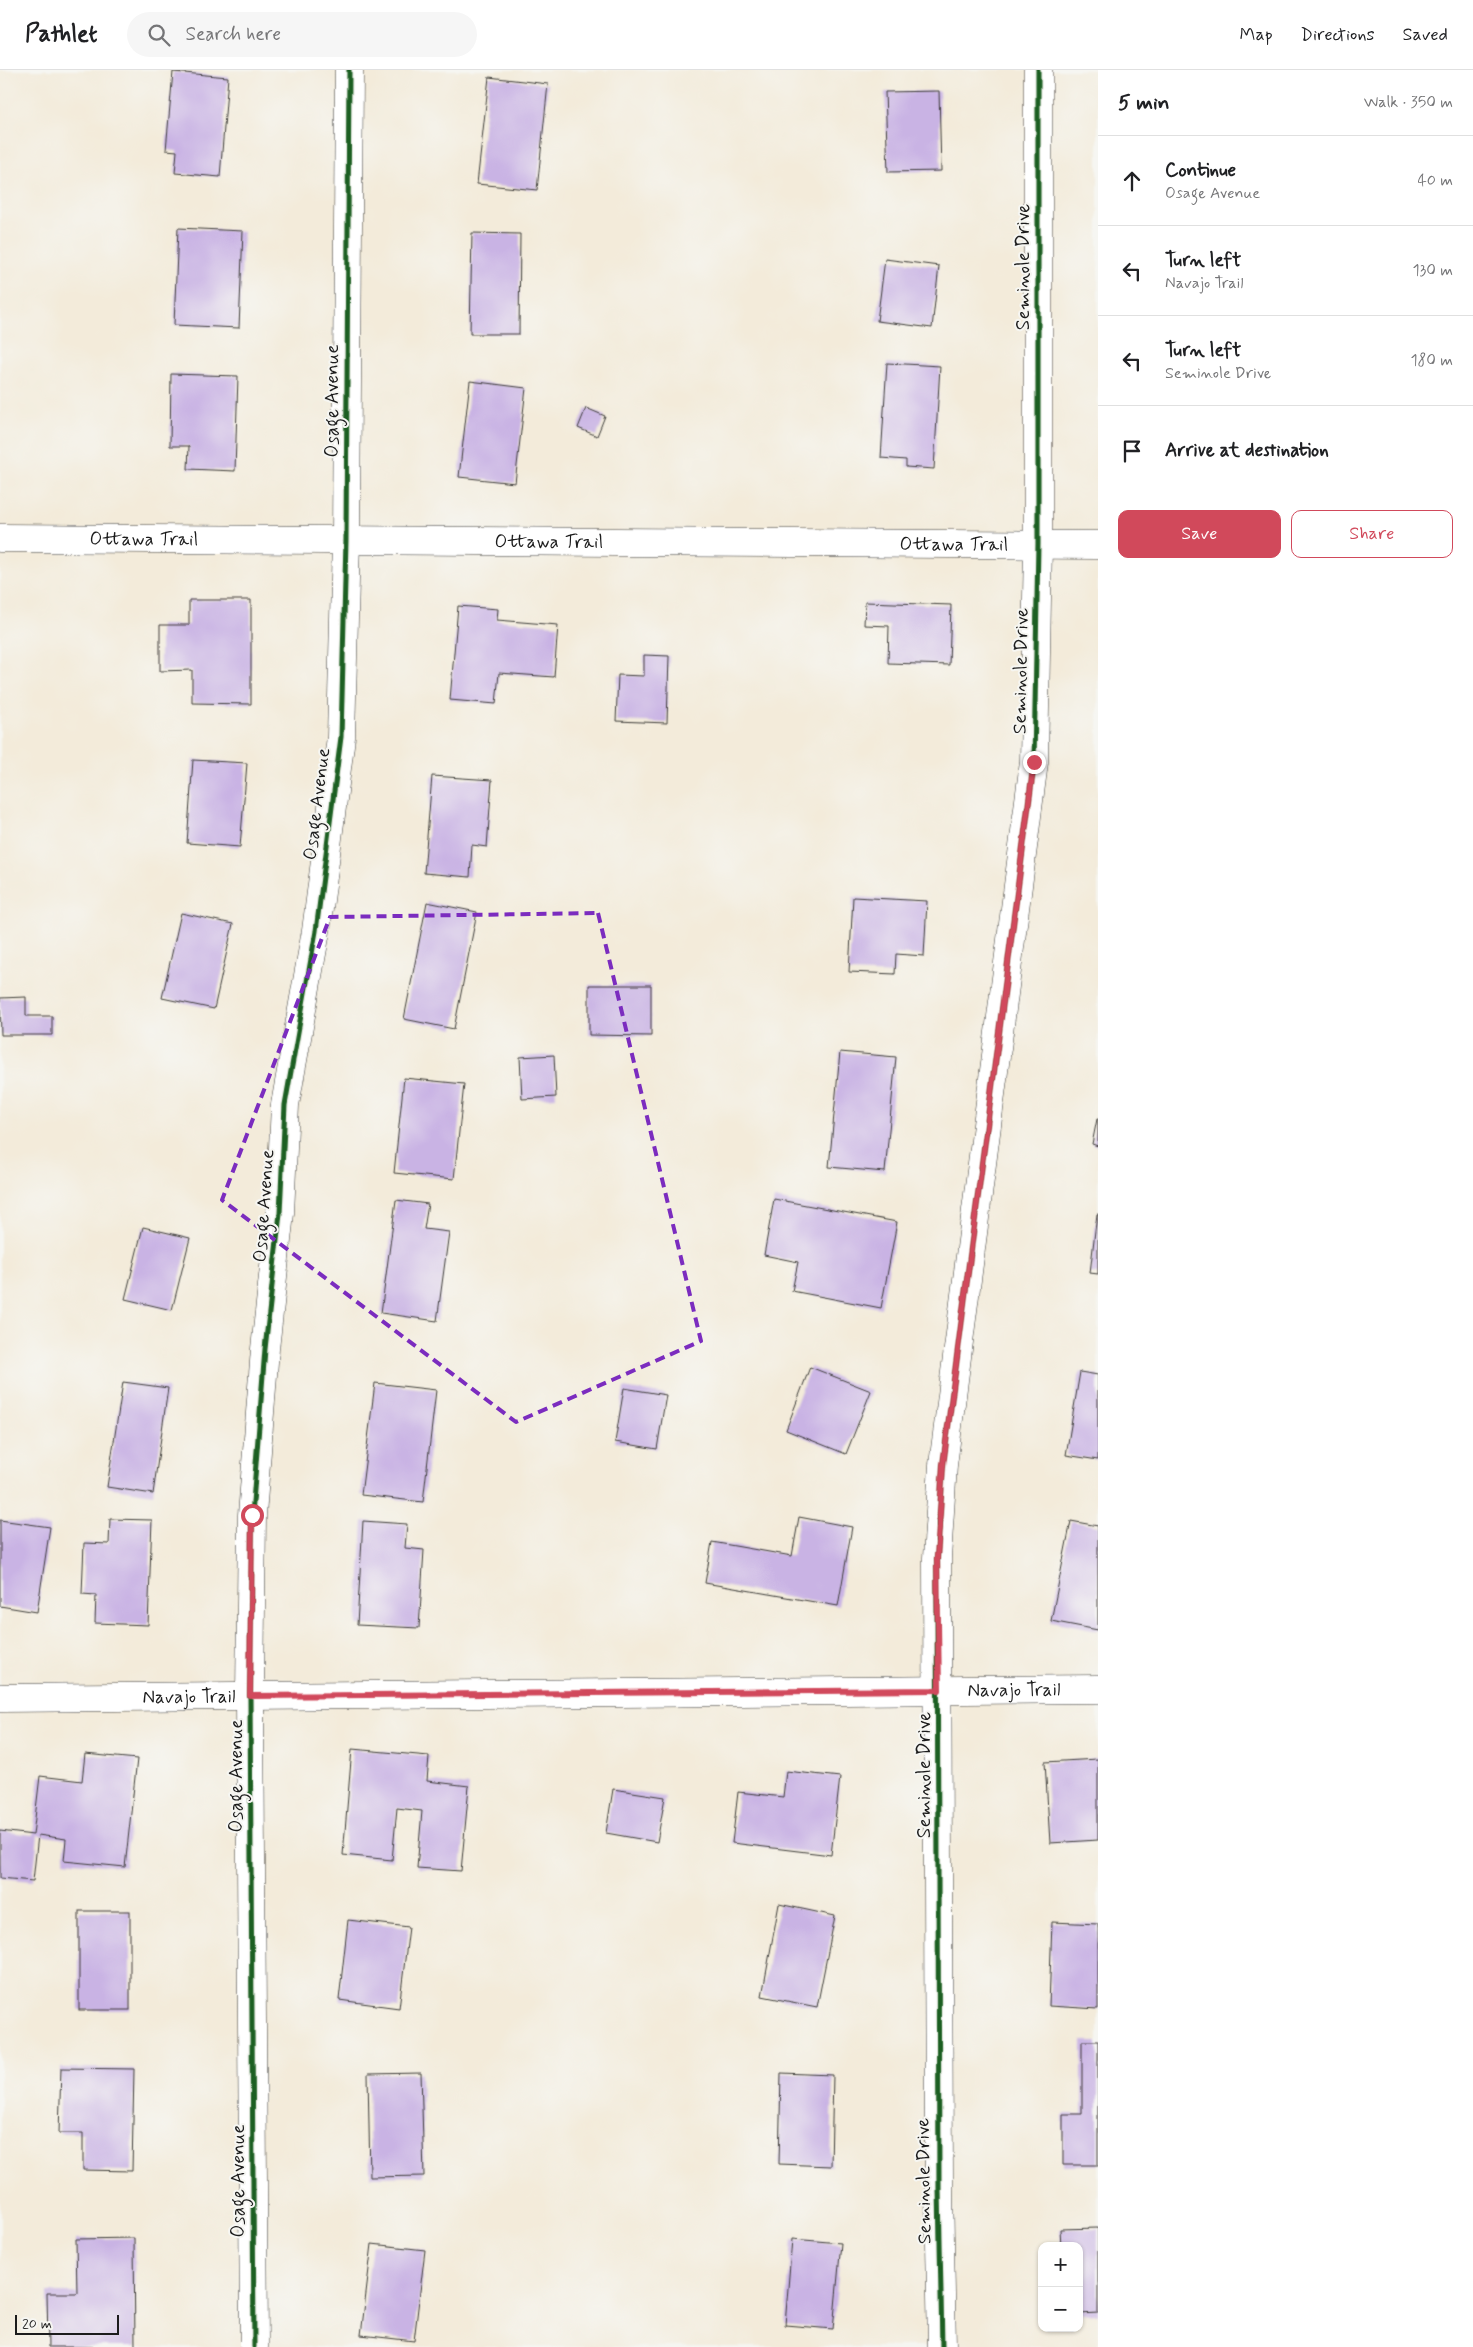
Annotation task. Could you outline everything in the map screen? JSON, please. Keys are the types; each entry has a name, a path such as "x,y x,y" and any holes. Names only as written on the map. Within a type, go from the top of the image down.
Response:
{"street":[{"name":"Osage Avenue","path":"254,2347 250,1696 252,1515 265,1349 280,1213 285,1106 316,931 341,737 346,540 349,70"},
{"name":"Seminole Drive","path":"942,2347 939,2189 939,1690 937,1558 943,1465 1034,762 1038,544 1038,70"},
{"name":"Ottawa Trail","path":"0,538 1098,544"},
{"name":"Navajo Trail","path":"0,1698 1098,1689"}],"highlighted area":[{"path":"598,913 701,1341 516,1422 222,1200 330,917"}],"building":[{"path":"173,72 228,77 220,177 175,173 177,151 166,150"},
{"path":"489,77 548,84 537,190 477,184"},
{"path":"939,91 941,171 888,172 885,92"},
{"path":"178,228 243,231 239,328 174,325"},
{"path":"472,233 520,234 519,334 470,334"},
{"path":"885,259 939,266 932,328 877,321"},
{"path":"887,363 940,366 934,469 906,467 906,460 881,458"},
{"path":"171,374 238,376 235,471 188,469 189,446 170,446"},
{"path":"470,381 526,388 515,483 459,477"},
{"path":"586,408 605,416 597,436 578,428"},
{"path":"189,600 251,600 251,704 192,703 192,670 160,671 160,625 189,625"},
{"path":"865,602 951,605 949,665 888,663 889,626 864,625"},
{"path":"458,606 498,609 497,620 558,625 554,677 499,673 496,704 450,700"},
{"path":"644,655 669,656 667,723 616,721 618,675 644,676"},
{"path":"193,760 247,763 240,847 187,843"},
{"path":"432,776 492,780 487,847 472,845 470,877 424,873"},
{"path":"853,897 927,901 924,956 896,954 895,974 849,972"},
{"path":"427,902 477,912 454,1029 404,1019"},
{"path":"181,913 233,924 214,1009 162,998"},
{"path":"589,985 651,985 651,1036 589,1035"},
{"path":"26,997 26,1016 52,1016 52,1035 1,1035 0,998"},
{"path":"840,1052 896,1057 885,1172 829,1167"},
{"path":"554,1055 556,1097 522,1099 520,1057"},
{"path":"404,1078 464,1084 454,1179 394,1173"},
{"path":"1098,1119 1098,1146 1092,1144"},
{"path":"774,1199 897,1222 881,1308 792,1291 798,1262 764,1255"},
{"path":"396,1200 428,1204 424,1229 449,1232 437,1321 381,1313"},
{"path":"1098,1214 1098,1274 1090,1273"},
{"path":"143,1227 190,1238 172,1310 125,1299"},
{"path":"810,1367 871,1391 846,1454 786,1430"},
{"path":"1080,1372 1098,1375 1098,1460 1066,1455"},
{"path":"123,1382 168,1388 153,1494 107,1487"},
{"path":"375,1383 436,1390 423,1502 361,1495"},
{"path":"624,1388 666,1395 657,1449 615,1442"},
{"path":"799,1517 852,1527 838,1606 705,1583 712,1542 792,1556"},
{"path":"110,1519 152,1520 148,1625 95,1623 96,1595 82,1594 84,1543 109,1544"},
{"path":"0,1520 50,1527 37,1612 0,1606"},
{"path":"363,1521 407,1524 405,1548 424,1550 419,1628 357,1625"},
{"path":"1071,1521 1098,1526 1098,1630 1051,1621"},
{"path":"352,1749 429,1756 427,1781 469,1786 461,1871 417,1868 422,1811 397,1808 392,1860 343,1855"},
{"path":"85,1754 137,1759 125,1867 64,1861 66,1839 38,1835 33,1881 0,1878 0,1831 33,1835 40,1776 82,1781"},
{"path":"1098,1759 1098,1840 1050,1843 1045,1762"},
{"path":"786,1771 840,1777 831,1855 732,1843 738,1792 783,1797"},
{"path":"613,1789 665,1797 657,1842 606,1833"},
{"path":"779,1904 835,1916 817,2007 762,1996"},
{"path":"79,1911 130,1911 130,2010 79,2010"},
{"path":"348,1920 409,1927 399,2008 339,2000"},
{"path":"1052,1922 1098,1924 1098,2009 1049,2006"},
{"path":"1082,2041 1098,2041 1098,2165 1063,2165 1063,2114 1082,2114"},
{"path":"61,2068 134,2069 132,2171 83,2170 83,2133 59,2133"},
{"path":"421,2073 424,2176 370,2177 368,2074"},
{"path":"781,2073 833,2075 831,2166 779,2164"},
{"path":"1098,2228 1098,2313 1083,2314 1083,2242 1061,2242 1060,2229"},
{"path":"134,2238 135,2347 48,2347 47,2293 77,2293 76,2239"},
{"path":"792,2239 841,2243 833,2329 785,2325"},
{"path":"372,2244 425,2250 414,2341 361,2335"}],"cycle path":[{"path":"254,2347 250,1696 252,1515 265,1349 280,1213 285,1105 316,931 341,737 346,540 349,70"},
{"path":"942,2347 939,2189 937,1558 943,1465 1034,762 1038,544 1038,70"}],"route":[{"path":"252,1515 250,1696 939,1690 937,1558 943,1465 1034,762"}]}
